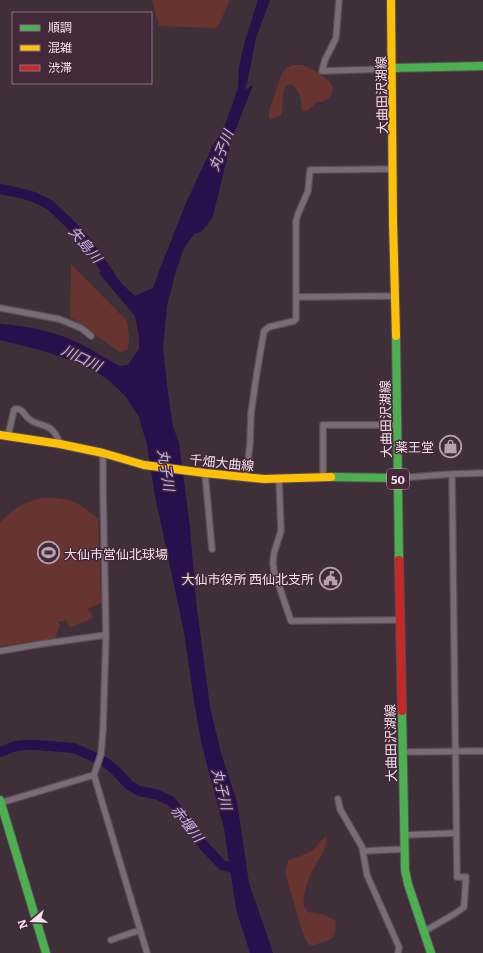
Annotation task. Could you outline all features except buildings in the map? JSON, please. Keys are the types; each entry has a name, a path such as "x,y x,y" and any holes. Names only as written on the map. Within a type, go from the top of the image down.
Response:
{"main road":[{"name":"大曲田沢湖線","path":"392,0 393,221 405,870 408,884 431,953"},
{"path":"392,68 483,66"},
{"name":"千畑大曲線","path":"4,436 60,444 103,453 144,465 205,473 264,479 323,477 398,478"},
{"path":"0,802 46,953"}],"street":[{"path":"339,0 336,38 325,60 322,71 392,68"},
{"path":"246,477 256,372 264,332 269,327 294,322 296,319 296,221 308,191 310,170 393,169"},
{"path":"296,297 395,296"},
{"path":"0,308 59,319 81,328 91,336"},
{"path":"4,436 14,410 19,408 33,422 49,427 54,431 60,444"},
{"path":"323,477 323,425 397,425"},
{"path":"103,453 106,635 104,730 101,754 94,775 147,953"},
{"path":"205,473 212,549"},
{"path":"398,478 452,474 483,474"},
{"path":"424,932 464,907 466,877 457,877 452,474"},
{"path":"279,478 281,531 272,563 291,621 400,620"},
{"path":"0,651 106,635"},
{"path":"402,752 483,751"},
{"path":"0,802 94,775"},
{"path":"338,799 340,809 364,851 367,875 399,947 398,953"},
{"path":"404,835 456,833"},
{"path":"364,851 405,849"},
{"path":"111,940 140,930"}],"shaded area":[{"path":"152,0 230,0 216,28 159,26"},
{"path":"292,65 302,65 322,75 331,84 333,91 332,94 324,101 317,102 308,110 302,111 298,91 291,84 285,86 283,93 282,113 280,116 270,119 269,111 281,76 285,69"},
{"path":"71,264 127,321 129,336 128,349 121,353 70,317"},
{"name":"大仙市営仙北球場","path":"41,498 58,498 72,501 98,519 101,603 88,609 93,618 70,628 66,620 58,622 60,625 55,638 0,646 0,522 18,507"},
{"path":"325,837 327,838 325,848 310,876 304,899 304,906 308,912 325,915 335,920 336,927 332,939 310,945 306,941 302,931 286,876 286,867 289,860 302,856 311,851"}],"water":[{"path":"258,0 270,0 256,38 245,88 247,89 253,85 231,141 213,216 201,232 194,234 184,248 175,274 167,306 163,347 173,427 179,442 190,528 196,601 210,707 221,753 237,802 249,883 273,953 250,953 236,909 224,828 202,746 184,632 155,496 147,445 139,417 126,397 111,382 97,372 73,361 44,351 0,340 0,324 38,329 74,341 120,366 128,365 139,349 139,337 135,316 99,273 107,264 122,284 135,296 153,288 186,203 212,147 224,128 238,88 239,67 245,41"}],"waterway":[{"name":"矢島川","path":"0,189 34,197 50,205 89,245 111,277"},
{"name":"赤堰川","path":"0,752 16,746 25,745 74,748 105,762 129,785 139,791 155,794 171,801 204,846 222,865 238,870"}],"traffic: fast":[{"path":"392,68 483,66"},
{"path":"396,336 399,560"},
{"path":"331,477 398,478"},
{"path":"402,711 405,870 408,884 431,953"},
{"path":"0,800 46,953"}],"traffic: slow":[{"path":"391,0 393,221 396,336"},
{"path":"0,435 60,444 103,453 144,465 205,473 264,479 331,477"}],"traffic: jam":[{"path":"399,560 402,711"}],"place":[{"name":"薬王堂","path":"450,446"},
{"name":"大仙市営仙北球場","path":"49,553"},
{"name":"大仙市役所 西仙北支所","path":"330,578"}],"water label":[{"name":"丸子川","path":"220,150"},
{"name":"川口川","path":"82,357"},
{"name":"丸子川","path":"167,470"},
{"name":"丸子川","path":"223,789"}]}
